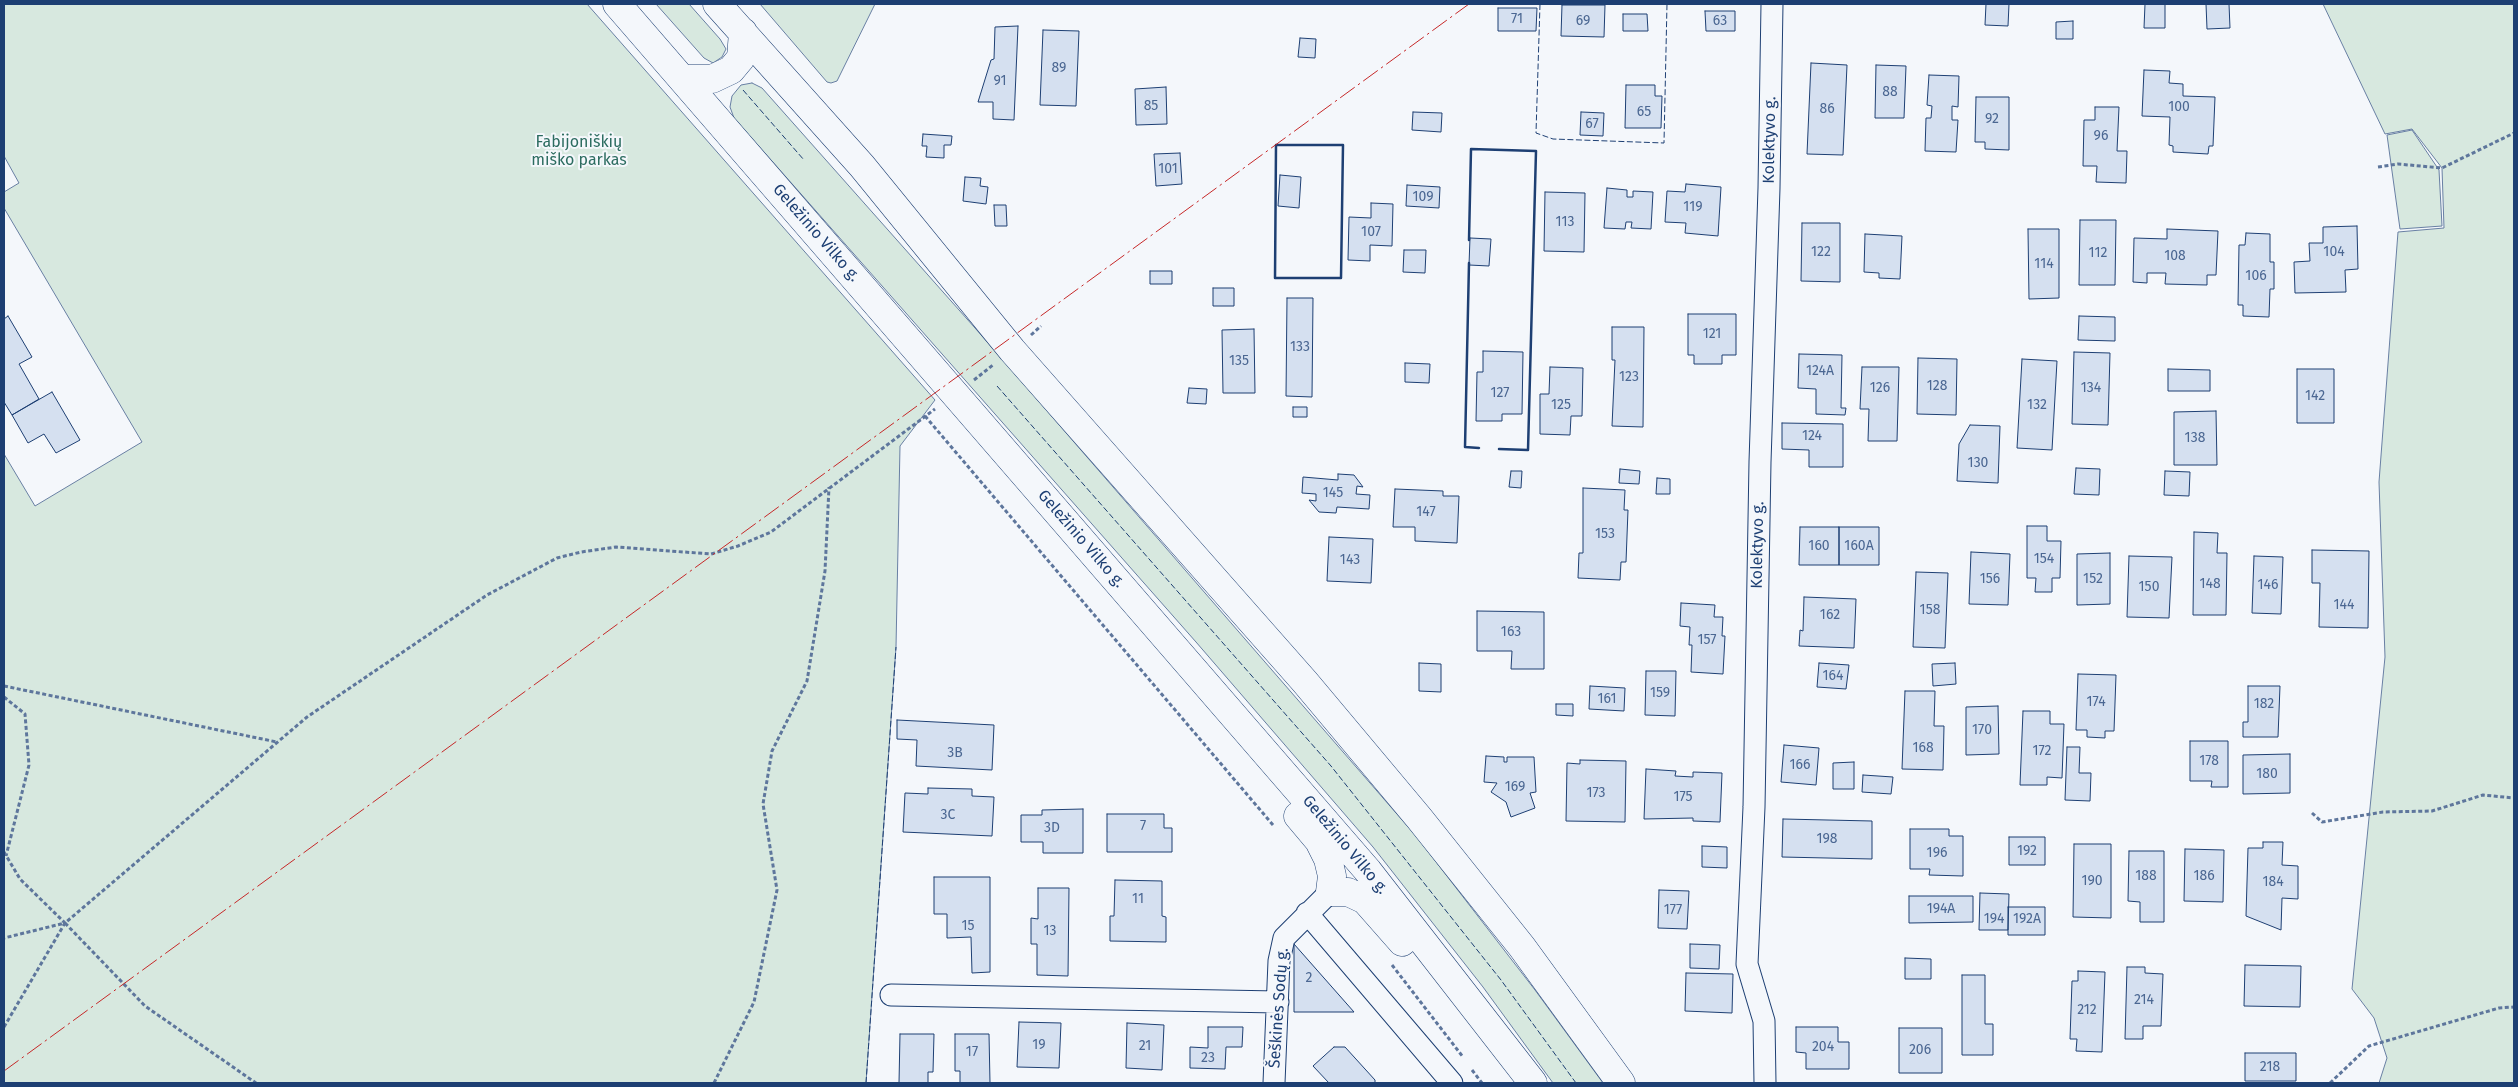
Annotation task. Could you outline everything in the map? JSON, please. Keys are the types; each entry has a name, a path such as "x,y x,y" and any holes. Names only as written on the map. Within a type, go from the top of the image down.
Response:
{"highway":[{"name":"Geležinio Vilko g.","path":"617,4 1368,871 1533,1083"},
{"path":"717,4 862,166 1012,350 1305,682 1419,818 1522,947 1621,1083"},
{"path":"683,79 712,79 731,70 741,58 743,32"},
{"path":"1239,721 1267,779 1319,841 1328,859 1332,876 1330,892 1348,892 1365,900 1397,935 1427,974 1478,1012"}],"street":[{"name":"Kolektyvo g.","path":"1765,1083 1764,1021 1747,964 1754,807 1760,462 1769,188 1772,4"},
{"name":"Šeškinės Sodų g.","path":"1274,1083 1279,961 1284,938 1330,892"},
{"path":"1307,913 1452,1083"},
{"path":"891,995 1278,1002"}],"path":[{"path":"2378,167 2398,164 2442,168 2514,132"},
{"path":"4,1027 65,923 307,717 487,595 557,558 581,552 616,547 711,554 738,546 771,532 830,486 955,395 1041,326"},
{"path":"925,416 1278,832"},
{"path":"714,1083 754,1002 777,890 763,804 772,751 807,680 825,571 830,486"},
{"path":"4,686 278,742"},
{"path":"4,697 25,714 29,765 5,854 20,879 145,1006 256,1083"},
{"path":"2312,814 2322,822 2383,812 2432,811 2483,795 2514,798"},
{"path":"4,938 65,923"},
{"path":"1391,964 1464,1060"},
{"path":"2330,1083 2369,1046 2499,1008 2514,1007"},
{"path":"1470,1067 1482,1083"}],"green space":[{"name":"Fabijoniškių miško parkas","path":"4,4 587,4 935,400 900,446 896,647 866,1083 4,1083 4,454 35,506 142,442 4,208 4,192 19,183 4,156"},
{"path":"656,4 689,4 720,39 726,49 722,57 713,63 704,58"},
{"path":"760,4 875,4 837,81 831,83 827,82"},
{"path":"2323,4 2514,4 2514,1083 2379,1083 2387,1058 2374,1018 2352,989 2385,657 2379,482 2398,232 2444,228 2442,168 2412,129 2385,134"},
{"path":"752,83 762,88 975,328 1416,836 1535,990 1603,1083 1553,1083 1483,987 1373,847 1196,642 734,118 730,107 732,96 741,85"},
{"path":"2412,130 2439,170 2442,226 2400,229 2387,135"}],"building":[{"path":"1986,4 2009,4 2008,26 1985,25"},
{"path":"2145,4 2165,4 2165,28 2144,28"},
{"path":"2206,4 2229,4 2230,28 2207,29"},
{"path":"1562,5 1605,5 1604,37 1561,36"},
{"path":"1498,8 1537,8 1536,31 1498,31"},
{"path":"1705,11 1735,11 1735,31 1706,31"},
{"path":"1623,14 1647,14 1648,31 1623,31"},
{"path":"2073,21 2073,39 2056,39 2056,22"},
{"path":"1018,26 1014,120 993,119 993,102 978,102 991,60 994,59 995,27"},
{"path":"1043,30 1079,31 1076,106 1040,105"},
{"path":"1300,38 1316,39 1315,58 1298,57"},
{"path":"1811,63 1847,65 1843,155 1807,154"},
{"path":"1876,65 1906,66 1904,118 1875,118"},
{"path":"2144,70 2170,71 2169,83 2183,84 2183,96 2215,97 2213,146 2209,146 2208,154 2173,152 2173,146 2169,145 2170,117 2142,116"},
{"path":"1929,75 1959,76 1958,107 1952,106 1952,120 1958,120 1956,152 1925,151 1926,118 1931,118 1932,106 1927,105"},
{"path":"1626,85 1655,85 1655,96 1662,96 1661,128 1625,128"},
{"path":"1166,87 1167,124 1136,125 1135,89"},
{"path":"1976,97 2009,97 2009,150 1985,149 1985,142 1975,142"},
{"path":"2095,107 2119,107 2117,151 2127,151 2126,183 2096,182 2097,166 2083,166 2084,120 2095,120"},
{"path":"1413,112 1442,113 1441,132 1412,130"},
{"path":"1581,112 1604,113 1603,136 1580,135"},
{"path":"923,134 952,136 951,145 944,145 944,158 926,157 927,146 922,146"},
{"path":"1180,153 1182,184 1156,186 1154,154"},
{"path":"1280,175 1301,177 1299,208 1278,206"},
{"path":"965,177 981,178 980,186 988,187 986,204 963,201"},
{"path":"1686,184 1721,187 1718,236 1685,233 1686,223 1665,222 1667,191 1685,192"},
{"path":"1407,185 1440,187 1439,208 1406,206"},
{"path":"1607,188 1627,190 1627,197 1633,197 1633,191 1653,192 1651,229 1631,228 1632,222 1626,222 1625,229 1604,228"},
{"path":"1545,192 1585,193 1584,252 1544,251"},
{"path":"1371,203 1393,204 1392,246 1370,245 1370,261 1348,260 1349,217 1371,218"},
{"path":"994,205 1006,205 1007,226 995,226"},
{"path":"2080,220 2116,220 2115,285 2079,285"},
{"path":"1802,223 1840,223 1840,282 1801,281"},
{"path":"2357,226 2358,269 2345,270 2346,292 2295,293 2294,262 2310,261 2309,243 2323,243 2323,227"},
{"path":"2028,229 2059,229 2059,298 2029,299"},
{"path":"2167,229 2218,231 2216,275 2207,275 2207,285 2165,284 2166,273 2147,273 2147,283 2133,282 2134,238 2167,239"},
{"path":"2246,233 2270,234 2270,262 2274,262 2274,289 2270,289 2269,317 2243,316 2243,305 2238,305 2239,245 2245,245"},
{"path":"1865,234 1902,236 1900,279 1879,278 1879,273 1864,272"},
{"path":"1470,238 1491,239 1489,266 1469,265"},
{"path":"1404,250 1426,250 1425,273 1403,272"},
{"path":"1150,271 1172,271 1172,284 1150,284"},
{"path":"1213,288 1234,288 1234,306 1213,306"},
{"path":"1287,298 1313,298 1312,397 1286,396"},
{"path":"1688,314 1736,314 1736,355 1722,355 1722,364 1694,364 1694,355 1688,355"},
{"path":"8,316 32,357 19,364 39,399 12,415 4,402 4,319"},
{"path":"2079,316 2115,317 2115,341 2078,340"},
{"path":"1612,327 1644,327 1643,427 1612,426 1615,360 1612,360"},
{"path":"1254,329 1255,393 1223,393 1222,330"},
{"path":"1483,351 1523,352 1522,414 1502,414 1502,421 1476,421 1477,372 1483,372"},
{"path":"2074,352 2110,353 2108,425 2072,424"},
{"path":"1799,354 1842,355 1841,408 1846,408 1845,415 1816,414 1816,389 1798,388"},
{"path":"1918,358 1957,359 1956,415 1917,414"},
{"path":"2022,359 2057,361 2052,450 2017,448"},
{"path":"1405,363 1430,364 1429,383 1405,382"},
{"path":"1550,367 1583,368 1582,416 1571,416 1570,435 1540,434 1540,394 1549,394"},
{"path":"1862,367 1899,367 1897,441 1868,441 1869,409 1860,409"},
{"path":"2168,369 2210,370 2210,391 2168,391"},
{"path":"2297,369 2334,369 2334,423 2297,423"},
{"path":"1189,388 1207,389 1206,404 1187,403"},
{"path":"52,392 80,440 56,453 44,434 28,443 12,415"},
{"path":"1293,407 1307,407 1307,417 1293,417"},
{"path":"2216,411 2217,465 2174,465 2174,412"},
{"path":"1782,423 1843,424 1843,467 1809,467 1809,450 1782,449"},
{"path":"1970,425 2000,426 1998,483 1957,481 1959,444"},
{"path":"2076,468 2100,469 2099,495 2074,494"},
{"path":"1620,469 1640,471 1639,484 1619,483"},
{"path":"1511,471 1522,471 1521,488 1509,487"},
{"path":"2165,471 2190,472 2189,496 2164,495"},
{"path":"1338,474 1354,475 1363,487 1357,486 1356,494 1370,495 1369,509 1337,507 1336,513 1319,512 1309,500 1316,501 1316,494 1302,493 1303,477 1338,480"},
{"path":"1657,478 1670,479 1670,494 1656,494"},
{"path":"1583,488 1625,490 1624,510 1628,510 1626,562 1621,562 1620,580 1578,578 1579,553 1583,553"},
{"path":"1395,489 1443,491 1443,496 1459,496 1457,543 1415,541 1415,527 1393,527"},
{"path":"2027,526 2047,526 2047,541 2061,541 2060,578 2052,578 2052,592 2035,592 2036,578 2027,578"},
{"path":"1800,527 1839,527 1839,565 1799,565"},
{"path":"1839,527 1879,527 1879,565 1839,565"},
{"path":"2194,532 2218,533 2217,553 2227,553 2226,615 2193,615"},
{"path":"1329,537 1373,539 1371,583 1327,581"},
{"path":"2312,550 2369,551 2368,628 2319,627 2320,583 2312,583"},
{"path":"1971,552 2010,554 2008,605 1969,604"},
{"path":"2110,553 2110,604 2077,605 2077,554"},
{"path":"2129,556 2172,557 2169,618 2127,617"},
{"path":"2254,556 2283,557 2281,614 2252,613"},
{"path":"1916,572 1948,573 1945,648 1913,647"},
{"path":"1804,597 1856,599 1854,648 1799,646 1800,630 1803,631"},
{"path":"1681,603 1715,605 1714,617 1723,617 1722,636 1725,636 1723,674 1691,672 1692,645 1689,645 1690,627 1680,626"},
{"path":"1477,611 1544,612 1544,669 1511,669 1512,651 1477,651"},
{"path":"1419,663 1441,664 1441,692 1419,691"},
{"path":"1819,663 1849,665 1846,689 1817,687"},
{"path":"1955,663 1956,684 1933,686 1932,664"},
{"path":"1646,671 1676,671 1675,716 1645,715"},
{"path":"2078,674 2116,675 2114,731 2105,731 2105,738 2087,737 2087,730 2076,730"},
{"path":"1590,686 1625,688 1624,711 1589,709"},
{"path":"2248,686 2280,686 2278,737 2243,737 2243,722 2248,722"},
{"path":"1905,691 1935,691 1934,726 1944,726 1943,770 1902,769"},
{"path":"1556,704 1573,704 1573,716 1556,715"},
{"path":"1998,706 1999,754 1966,755 1966,707"},
{"path":"2023,711 2050,711 2050,724 2064,724 2062,778 2047,777 2047,785 2020,785"},
{"path":"897,720 994,725 992,770 916,766 917,740 897,739"},
{"path":"2190,741 2228,741 2228,787 2211,787 2212,781 2190,781"},
{"path":"1784,745 1819,748 1816,785 1781,782"},
{"path":"2067,747 2080,747 2079,773 2091,773 2090,801 2065,800"},
{"path":"2290,754 2290,793 2243,794 2243,755"},
{"path":"1486,756 1504,757 1504,762 1507,762 1507,757 1534,757 1536,792 1530,793 1535,808 1511,817 1506,802 1491,792 1497,783 1484,782"},
{"path":"1580,760 1626,761 1625,822 1566,821 1567,763 1580,764"},
{"path":"1854,762 1854,789 1833,789 1833,763"},
{"path":"1646,769 1676,771 1675,776 1693,777 1693,772 1722,773 1720,822 1693,821 1693,818 1644,819"},
{"path":"1863,775 1893,777 1891,794 1862,792"},
{"path":"928,788 972,789 972,796 994,797 992,836 903,832 905,793 928,794"},
{"path":"1083,809 1083,853 1043,853 1043,842 1021,842 1021,815 1042,815 1042,810"},
{"path":"1107,814 1164,814 1164,828 1172,828 1172,852 1107,852"},
{"path":"1783,819 1872,821 1872,859 1782,857"},
{"path":"1910,829 1949,829 1949,836 1963,836 1963,876 1929,875 1930,869 1910,869"},
{"path":"2009,837 2045,837 2045,865 2009,865"},
{"path":"2263,842 2283,842 2282,865 2298,866 2298,899 2282,898 2281,930 2246,916 2248,848 2263,848"},
{"path":"2074,844 2111,844 2111,918 2073,917"},
{"path":"1702,846 1727,847 1727,868 1702,867"},
{"path":"2185,849 2224,850 2223,902 2184,901"},
{"path":"2129,851 2164,851 2164,922 2140,922 2140,902 2128,901"},
{"path":"934,877 990,877 990,972 972,973 971,937 947,938 947,914 934,914"},
{"path":"1115,880 1162,881 1162,916 1166,917 1166,942 1110,941 1110,916 1114,916"},
{"path":"1038,888 1069,888 1068,976 1037,975 1037,944 1031,944 1031,918 1038,919"},
{"path":"1659,890 1689,891 1687,929 1658,928"},
{"path":"1980,893 2009,894 2008,930 1979,930"},
{"path":"1909,896 1973,896 1973,922 1909,923"},
{"path":"2008,907 2045,907 2045,935 2008,935"},
{"path":"1294,944 1354,1012 1294,1012"},
{"path":"1690,944 1720,945 1719,969 1690,968"},
{"path":"1905,958 1931,959 1931,979 1905,979"},
{"path":"2245,965 2301,966 2300,1007 2244,1006"},
{"path":"2127,967 2145,967 2145,973 2163,974 2161,1026 2143,1026 2143,1039 2125,1039"},
{"path":"2078,971 2105,972 2102,1052 2076,1051 2077,1039 2070,1039 2072,981 2078,981"},
{"path":"1686,973 1733,974 1732,1013 1685,1011"},
{"path":"1962,975 1985,975 1985,1024 1993,1024 1993,1055 1962,1055"},
{"path":"1019,1022 1061,1023 1059,1068 1017,1067"},
{"path":"1127,1023 1164,1025 1162,1070 1126,1068"},
{"path":"1208,1027 1243,1027 1242,1047 1226,1047 1225,1069 1190,1068 1190,1047 1208,1048"},
{"path":"1796,1027 1838,1027 1838,1042 1849,1042 1849,1069 1806,1069 1806,1053 1796,1052"},
{"path":"1899,1028 1942,1028 1942,1073 1899,1073"},
{"path":"900,1034 934,1034 933,1072 928,1072 928,1083 899,1083"},
{"path":"955,1034 989,1034 990,1083 960,1083 960,1071 955,1071"},
{"path":"1334,1047 1345,1047 1375,1080 1375,1083 1329,1083 1313,1066"},
{"path":"2245,1053 2296,1053 2296,1081 2245,1081"}],"fence":[{"path":"1540,4 1536,133 1553,139 1664,143 1667,4"},
{"path":"743,90 804,160"},
{"path":"997,386 1331,766 1501,980 1576,1083"},
{"path":"866,1083 896,647"}],"wall":[{"path":"1276,145 1343,145 1341,278 1275,278 1276,145"},
{"path":"1469,240 1471,149 1536,151 1528,450 1499,449"},
{"path":"1469,263 1465,447 1479,448"}],"power":[{"path":"4,1071 1469,4"}]}
